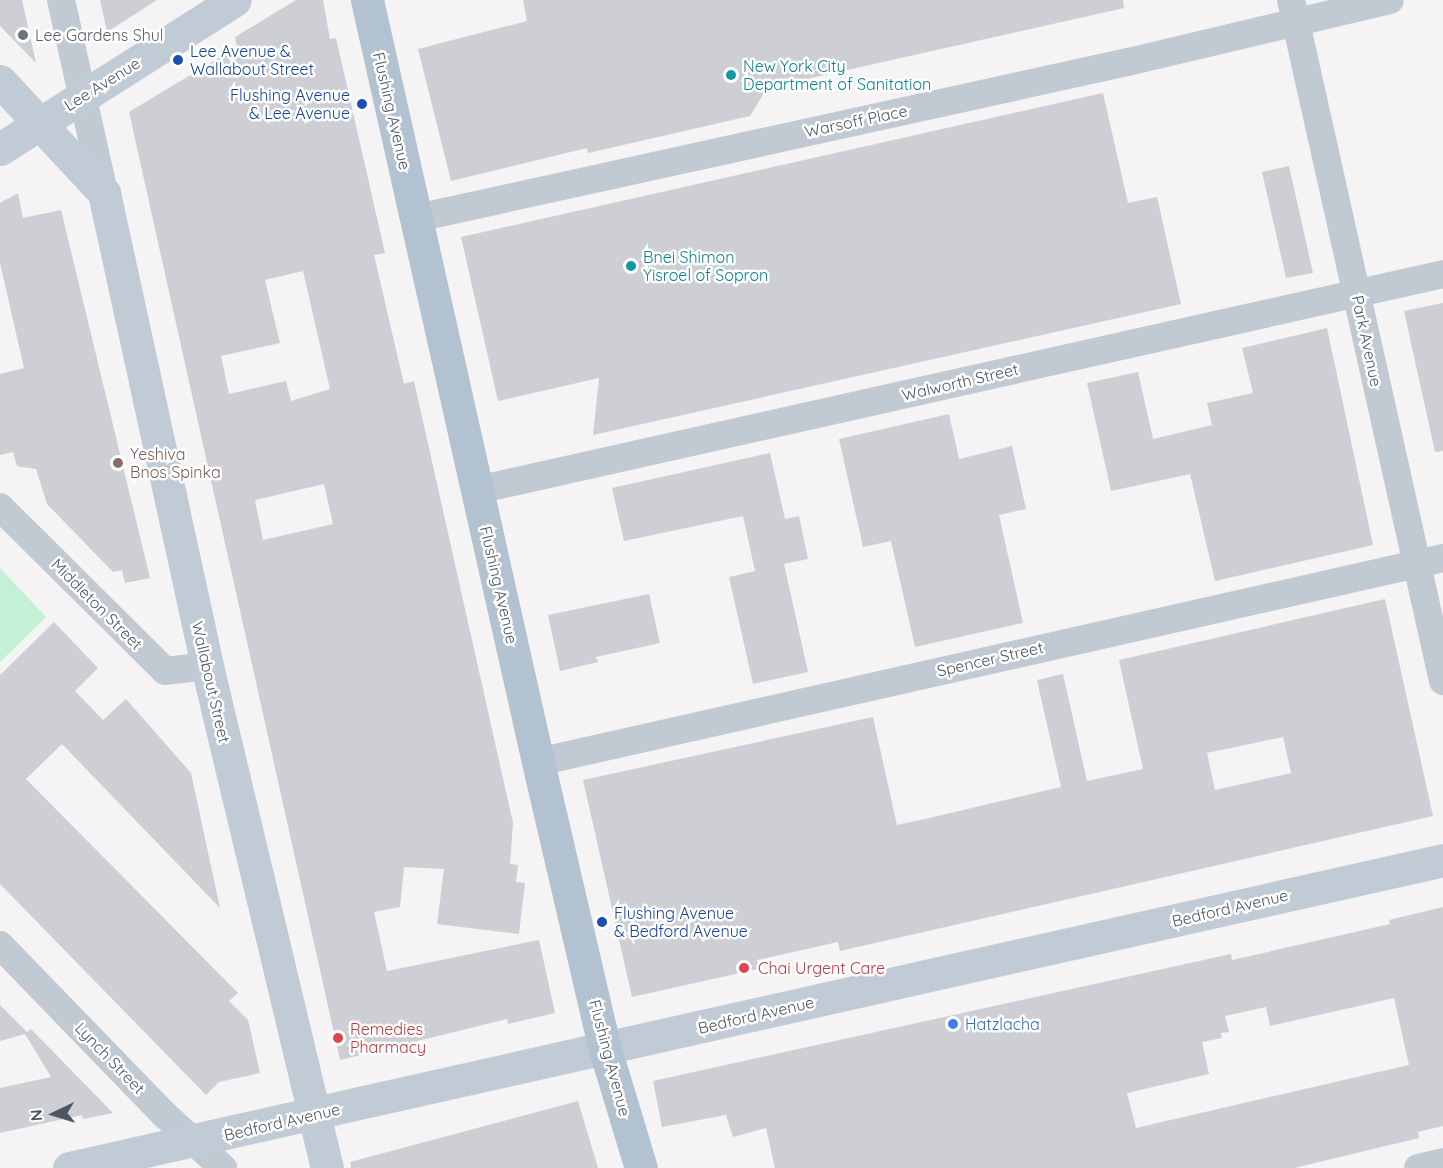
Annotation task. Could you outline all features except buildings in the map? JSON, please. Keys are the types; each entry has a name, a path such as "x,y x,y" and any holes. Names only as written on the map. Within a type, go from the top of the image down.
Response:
{"main road":[{"name":"Lee Avenue","path":"0,149 40,121 235,0"},
{"name":"Flushing Avenue","path":"367,0 538,762 606,1049 641,1168"},
{"name":"Wallabout Street","path":"0,81 40,121 104,193 207,666 312,1114 327,1168"},
{"name":"Bedford Avenue","path":"69,1168 157,1146 196,1142 1443,860"}],"street":[{"name":"Wallabout Street","path":"61,0 104,193"},
{"name":"Warsoff Place","path":"417,218 1128,62 1293,11 1390,0"},
{"name":"Park Avenue","path":"1293,11 1356,293 1430,561 1443,681"},
{"name":"Walworth Street","path":"477,490 1443,273"},
{"name":"Middleton Street","path":"0,507 165,671 207,666"},
{"name":"Spencer Street","path":"538,762 1430,561"},
{"name":"Lynch Street","path":"0,945 224,1168"},
{"path":"1418,1168 1443,1162"}],"green space":[{"path":"0,568 46,617 0,662"}],"place":[{"name":"Lee Gardens Shul","path":"23,35"},
{"name":"Lee Avenue & Wallabout Street","path":"178,60"},
{"name":"New York City Department of Sanitation","path":"731,75"},
{"name":"Flushing Avenue & Lee Avenue","path":"362,104"},
{"name":"Bnei Shimon Yisroel of Sopron","path":"631,266"},
{"name":"Yeshiva Bnos Spinka","path":"118,463"},
{"name":"Flushing Avenue & Bedford Avenue","path":"602,922"},
{"name":"Chai Urgent Care","path":"744,968"},
{"name":"Hatzlacha","path":"953,1024"},
{"name":"Remedies Pharmacy","path":"338,1038"}]}
